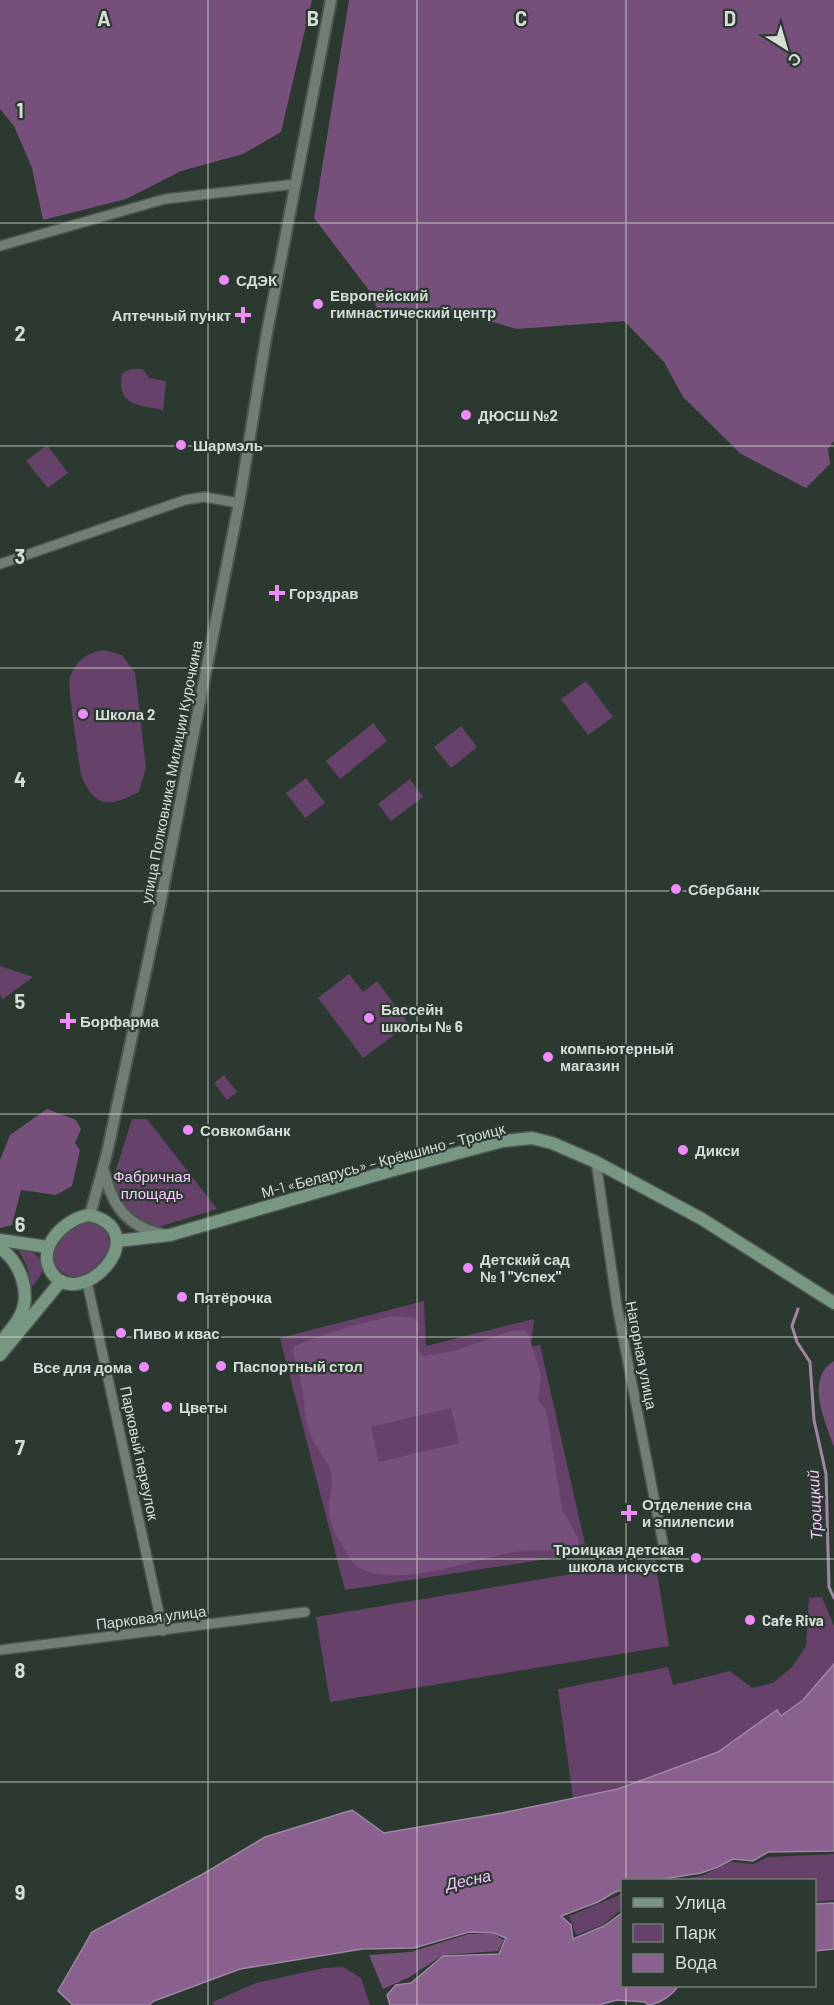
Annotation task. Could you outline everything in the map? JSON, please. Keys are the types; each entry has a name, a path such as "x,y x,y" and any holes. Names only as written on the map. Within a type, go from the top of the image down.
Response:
{"main road":[{"name":"М-1 «Беларусь» – Крёкшино – Троицк","path":"117,1241 170,1235 380,1173 503,1141 532,1138 552,1143 596,1162 702,1219 834,1303"},
{"path":"90,1215 106,1220 114,1231 117,1241 112,1259 87,1282 75,1284 61,1281 50,1271 47,1259 51,1240 78,1216 90,1215"},
{"path":"0,1240 48,1247"},
{"path":"0,1248 15,1262 24,1288 21,1315 0,1343"},
{"path":"0,1355 61,1281"}],"street":[{"name":"улица Полковника Милиции Курочкина","path":"90,1215 103,1167 160,905 238,503 267,332 331,0"},
{"path":"0,246 165,199 296,184"},
{"path":"0,564 185,500 204,497 238,503"},
{"name":"Нагорная улица","path":"596,1162 617,1306 665,1554"},
{"path":"103,1167 114,1202 124,1215 146,1230 170,1235"},
{"name":"Парковый переулок","path":"87,1282 163,1631"},
{"name":"Парковая улица","path":"0,1650 305,1612"}],"green space":[{"path":"130,369 143,369 149,378 166,381 163,410 138,405 126,398 122,392 122,374"},
{"path":"47,445 68,473 48,488 26,461"},
{"path":"104,650 122,655 135,673 146,767 139,792 112,802 104,802 92,794 81,775 70,683 70,677 79,662 88,655"},
{"path":"586,681 613,717 588,735 561,699"},
{"path":"373,723 387,741 340,779 326,761"},
{"path":"461,726 477,747 451,768 434,747"},
{"path":"306,778 325,803 305,818 286,793"},
{"path":"410,779 423,797 391,821 378,804"},
{"path":"0,966 33,977 3,999 0,995"},
{"name":"Бассейн школы № 6","path":"349,974 363,992 377,981 409,1024 363,1058 318,998"},
{"path":"224,1075 237,1092 227,1100 214,1083"},
{"name":"Фабричная площадь","path":"132,1119 147,1119 217,1209 155,1228 141,1222 124,1208 118,1200 112,1182"},
{"path":"89,1221 95,1222 106,1232 109,1241 108,1252 87,1273 72,1277 62,1272 54,1262 54,1246 73,1228"},
{"path":"16,1247 32,1252 42,1264 40,1276 30,1289 27,1266"},
{"path":"424,1301 426,1346 534,1319 531,1347 540,1345 587,1553 345,1590 280,1338"},
{"path":"655,1560 669,1646 330,1702 316,1617"},
{"path":"822,1597 834,1626 834,1664 803,1700 781,1717 776,1710 718,1752 618,1789 573,1798 558,1689 668,1667 673,1685 730,1671 752,1688 773,1683 792,1667 806,1646 809,1598"},
{"path":"834,1854 834,1900 816,1902 816,1879 681,1879 701,1876 731,1862 754,1864 768,1857"},
{"path":"621,1894 621,1911 603,1925 576,1935 569,1916"},
{"path":"343,1967 361,1978 370,2005 214,2005 213,2002 256,1983 324,1968"}],"shaded area":[{"path":"0,0 312,0 281,132 243,154 181,171 126,199 43,220 32,168 14,126 0,109"},
{"path":"349,0 834,0 834,441 828,449 830,464 806,488 741,454 683,397 664,362 624,321 517,329 455,311 379,314 371,293 314,218"},
{"path":"47,1109 76,1120 81,1129 75,1143 80,1150 72,1186 56,1195 21,1190 12,1225 0,1228 0,1160 10,1135"},
{"path":"394,1316 414,1318 419,1322 417,1345 424,1356 454,1351 511,1331 524,1330 528,1334 541,1375 538,1400 545,1409 548,1420 562,1509 579,1540 578,1546 514,1552 452,1567 402,1575 380,1574 362,1569 349,1557 331,1524 329,1506 331,1473 308,1428 302,1384 294,1358 294,1346 344,1328","holes":["451,1408 459,1443 379,1462 371,1427"]},
{"path":"834,1361 834,1447 823,1414 819,1390 820,1379 825,1369"},
{"path":"468,1934 494,1934 504,1940 498,1951 443,1955 408,1978 383,1989 369,1955 411,1952"}],"water":[{"name":"Десна","path":"834,1664 834,1851 768,1852 753,1861 733,1859 701,1873 663,1879 621,1879 621,1890 561,1916 571,1925 573,1939 604,1926 621,1914 621,1987 677,1987 669,1996 657,2003 648,2005 645,2002 617,2000 599,2005 390,2005 387,1995 396,1985 411,1983 443,1956 499,1954 506,1938 494,1933 469,1932 414,1948 362,1949 240,1969 154,2001 149,2005 73,2005 58,1991 92,1932 203,1874 265,1837 352,1810 384,1833 502,1813 618,1789 718,1752 777,1710 781,1716 803,1700"},
{"path":"834,1903 834,1949 816,1951 816,1904"}],"waterway":[{"name":"Троицкий","path":"798,1309 792,1326 797,1342 810,1362 814,1420 826,1474 829,1587 834,1598"}],"place":[{"name":"СДЭК","path":"224,280"},
{"name":"Европейский гимнастический центр","path":"318,304"},
{"name":"Аптечный пункт","path":"243,315"},
{"name":"ДЮСШ №2","path":"466,415"},
{"name":"Шармэль","path":"181,445"},
{"name":"Горздрав","path":"277,593"},
{"name":"Школа 2","path":"83,714"},
{"name":"Сбербанк","path":"676,889"},
{"name":"Бассейн школы № 6","path":"369,1018"},
{"name":"Борфарма","path":"68,1021"},
{"name":"компьютерный магазин","path":"548,1057"},
{"name":"Совкомбанк","path":"188,1130"},
{"name":"Дикси","path":"683,1150"},
{"name":"Детский сад № 1 \"Успех\"","path":"468,1268"},
{"name":"Пятёрочка","path":"182,1297"},
{"name":"Пиво и квас","path":"121,1333"},
{"name":"Паспортный стол","path":"221,1366"},
{"name":"Все для дома","path":"144,1367"},
{"name":"Цветы","path":"167,1407"},
{"name":"Отделение сна и эпилепсии","path":"629,1513"},
{"name":"Троицкая детская школа искусств","path":"696,1558"},
{"name":"Cafe Riva","path":"750,1620"}]}
